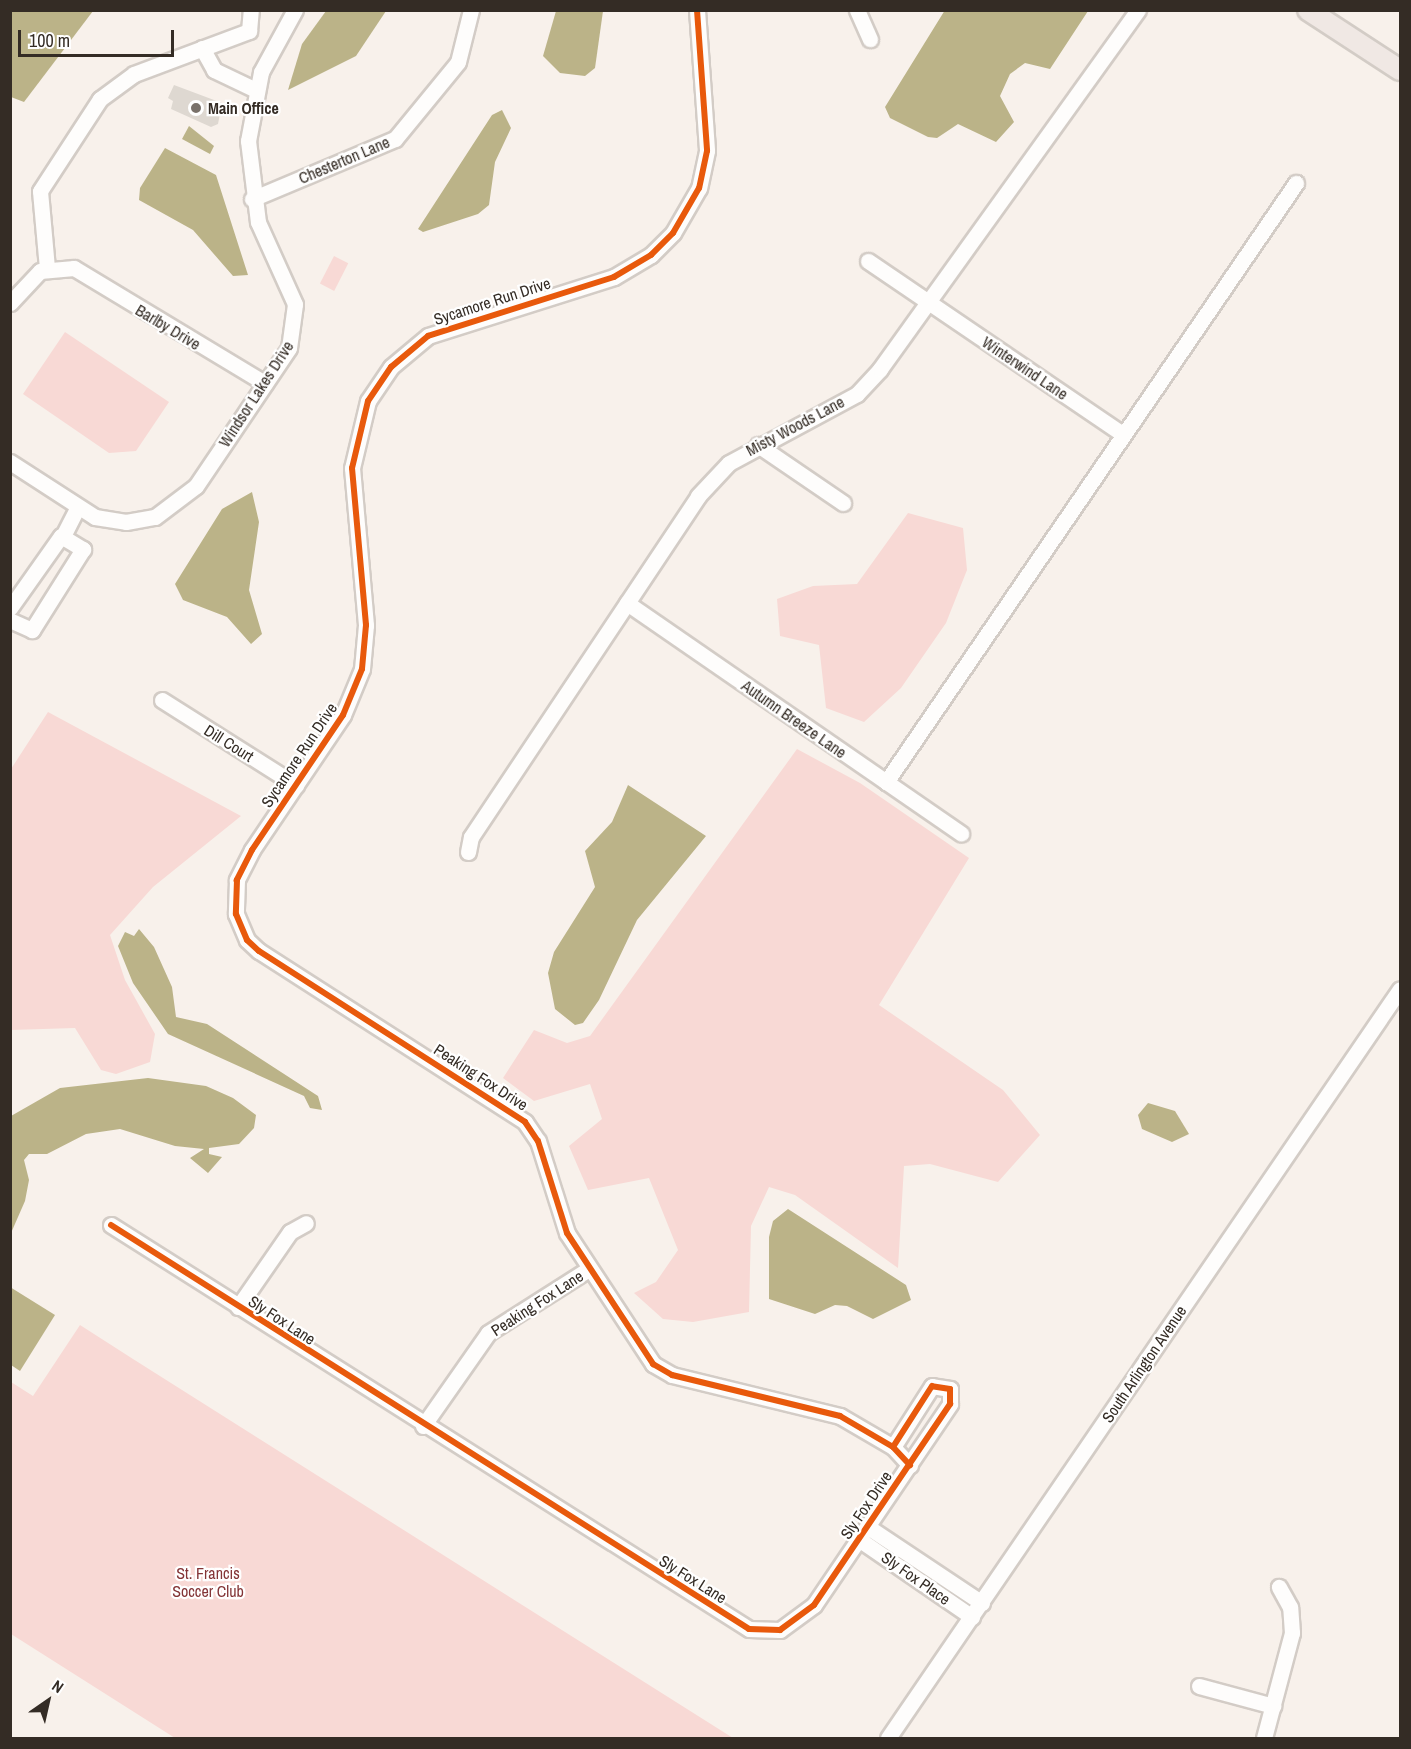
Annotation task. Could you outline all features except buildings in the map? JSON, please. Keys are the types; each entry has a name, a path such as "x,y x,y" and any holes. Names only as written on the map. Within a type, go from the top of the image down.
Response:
{"main road":[{"path":"1308,10 1401,70"}],"street":[{"path":"249,31 251,10"},
{"name":"Windsor Lakes Drive","path":"77,508 119,522 155,517 182,501 292,342 296,309 252,199 248,135 256,90 273,44 295,10"},
{"name":"Chesterton Lane","path":"252,199 394,139 459,60 471,10"},
{"name":"Sycamore Run Drive","path":"252,850 347,710 363,663 366,625 352,468 356,432 372,394 399,359 428,336 614,277 651,255 673,233 699,188 707,151 698,10"},
{"path":"857,10 870,39"},
{"path":"1126,29 1129,10"},
{"name":"Misty Woods Lane","path":"468,852 471,837 698,496 729,463 758,445 857,394 1138,10"},
{"path":"10,303 27,281 47,268 40,193 94,107 134,74 249,31 273,44"},
{"path":"202,48 214,70 256,90"},
{"path":"886,782 1296,183"},
{"name":"Winterwind Lane","path":"868,261 1123,434"},
{"name":"Barlby Drive","path":"47,268 74,268 265,383"},
{"path":"758,445 843,503"},
{"path":"10,462 77,508 63,536 10,608"},
{"path":"10,620 32,630 84,554 63,536"},
{"name":"Autumn Breeze Lane","path":"627,603 961,833"},
{"name":"Dill Court","path":"162,700 296,785"},
{"name":"Peaking Fox Drive","path":"252,850 235,900 247,940 525,1122 538,1141 567,1233 645,1354 662,1370 840,1416 893,1447 910,1465"},
{"name":"South Arlington Avenue","path":"888,1738 1401,989"},
{"path":"238,1307 290,1232 306,1223"},
{"name":"Sly Fox Lane","path":"111,1225 423,1426 748,1629 780,1630"},
{"name":"Peaking Fox Lane","path":"423,1426 488,1333 589,1269"},
{"name":"Sly Fox Drive","path":"780,1630 814,1605 910,1465 950,1404 953,1395 944,1386 932,1386 893,1447"},
{"name":"Sly Fox Place","path":"864,1533 982,1602"},
{"name":"Sly Fox Place","path":"864,1533 972,1617"},
{"path":"1264,1738 1292,1633 1290,1607 1279,1587"},
{"path":"1199,1686 1273,1707"}],"green space":[{"path":"334,256 348,263 334,291 320,284"},
{"path":"65,332 169,402 136,451 109,453 23,394"},
{"path":"908,513 963,528 967,570 946,623 901,688 864,722 826,708 819,645 780,636 777,599 813,586 857,584"},
{"path":"48,712 241,816 153,887 110,935 125,980 155,1034 150,1062 116,1074 101,1070 75,1028 11,1030 11,769"},
{"path":"797,749 860,783 969,858 879,1005 1003,1090 1040,1135 998,1182 930,1164 904,1166 898,1268 795,1195 769,1187 751,1226 749,1312 693,1322 663,1319 634,1293 656,1282 678,1250 649,1178 588,1190 569,1146 602,1119 590,1084 534,1101 503,1078 534,1030 567,1043 590,1036"},
{"name":"St. Francis Soccer Club","path":"80,1325 733,1738 175,1738 11,1634 11,1382 33,1396"}],"shaded area":[{"path":"11,10 93,11 24,102 11,97"},
{"path":"945,10 1088,11 1050,69 1025,63 1010,74 1000,96 1014,122 996,142 958,124 937,138 928,137 890,118 885,107"},
{"path":"326,11 386,11 356,56 288,90 302,44"},
{"path":"556,11 603,11 595,68 585,76 560,73 543,56"},
{"path":"502,110 511,128 495,162 489,205 478,214 423,232 418,229 492,115"},
{"path":"189,126 214,146 210,154 182,139"},
{"path":"165,148 216,175 248,275 233,276 193,230 139,200 140,188"},
{"path":"252,492 259,522 249,590 262,634 251,644 227,617 183,600 175,584 222,509"},
{"path":"628,785 706,836 637,920 599,1000 583,1023 575,1025 555,1009 548,973 554,952 595,887 585,851 612,822"},
{"path":"139,929 154,947 172,987 176,1017 207,1024 318,1096 322,1110 310,1108 304,1096 168,1034 133,983 118,946 125,932 134,936"},
{"path":"148,1078 206,1086 233,1098 256,1115 254,1128 239,1144 209,1148 209,1154 222,1157 208,1173 190,1158 204,1149 175,1146 120,1129 86,1134 47,1154 29,1154 24,1160 29,1180 25,1201 11,1233 11,1116 60,1088"},
{"path":"1148,1103 1175,1111 1189,1134 1172,1142 1142,1129 1138,1115"},
{"path":"788,1209 906,1285 911,1300 873,1319 847,1306 835,1305 815,1314 769,1299 769,1237 773,1221"},
{"path":"10,1287 55,1315 20,1371 11,1365"}],"cycle path":[{"path":"697,10 707,151 699,188 673,233 651,255 614,277 428,336 391,367 368,401 352,468 366,625 362,669 343,715 252,850 237,880 236,914 247,940 259,951 525,1122 538,1141 567,1233 653,1364 672,1375 840,1416 893,1447 910,1465"},
{"path":"111,1225 749,1629 780,1630 814,1605 950,1404 950,1389 932,1386 893,1447"}],"place":[{"name":"Main Office","path":"196,108"}]}
